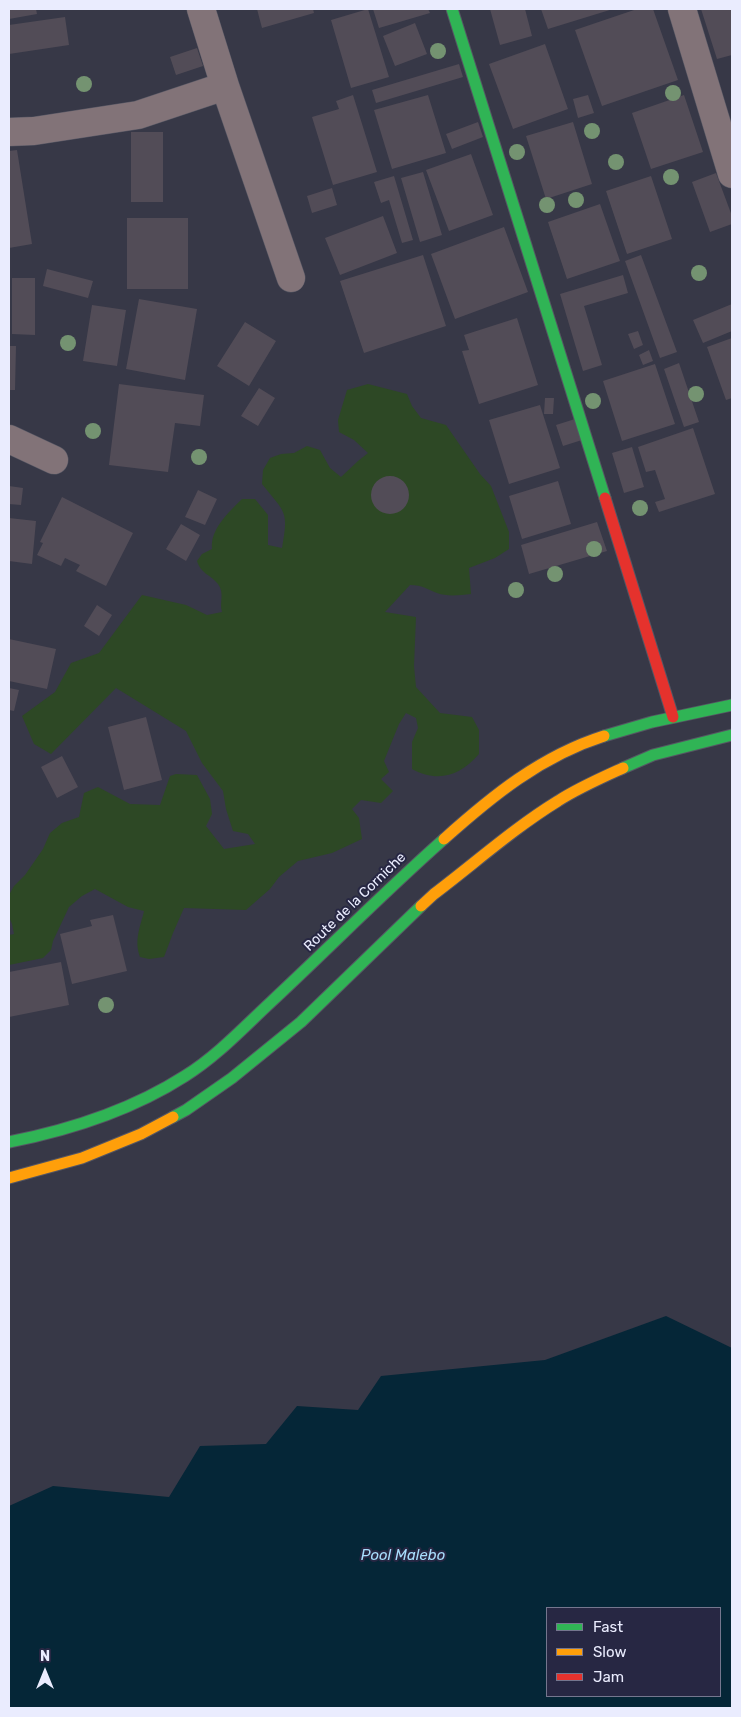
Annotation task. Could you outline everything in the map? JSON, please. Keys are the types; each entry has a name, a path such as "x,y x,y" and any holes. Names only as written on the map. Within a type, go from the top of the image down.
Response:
{"main road":[{"path":"452,9 673,716"},
{"name":"Route de la Corniche","path":"9,1142 70,1128 115,1111 173,1084 217,1052 303,973 369,907 498,791 529,770 585,742 673,716 732,705"},
{"path":"9,1178 82,1158 140,1134 186,1110 232,1078 301,1022 434,894 558,801 654,755 732,736"}],"street":[{"path":"201,9 225,86 291,278"},
{"path":"682,9 732,174"},
{"path":"9,132 34,131 138,115 225,86"},
{"path":"9,439 54,460"}],"green space":[{"path":"368,384 407,394 412,406 421,418 446,425 480,474 491,486 509,532 509,549 495,558 469,568 471,594 445,595 421,586 410,585 385,612 416,617 414,666 416,687 440,713 472,717 479,730 479,754 464,768 448,775 431,776 412,769 412,742 418,728 416,718 406,713 399,724 384,761 389,772 381,779 393,791 381,803 361,800 352,809 359,818 362,839 332,853 298,861 246,910 184,908 164,957 149,959 140,957 138,939 144,911 128,907 95,889 82,896 69,907 53,941 51,950 43,958 9,965 9,935 14,934 9,917 9,895 43,849 50,833 62,823 79,817 84,793 98,787 130,804 160,805 170,776 176,774 197,775 210,799 212,814 206,826 224,849 255,844 248,834 233,831 223,791 202,763 186,731 116,688 51,754 34,744 22,716 55,692 71,663 99,653 142,595 186,605 207,615 222,612 220,587 201,569 197,561 202,554 212,549 214,535 221,521 242,499 255,499 268,515 268,545 282,548 285,519 280,507 262,484 263,470 270,458 281,454 294,453 307,446 320,450 330,468 341,477 368,453 354,440 339,432 338,420 347,390"}],"water":[{"name":"Pool Malebo","path":"666,1316 732,1348 732,1708 9,1708 9,1506 53,1486 169,1497 200,1446 266,1444 297,1406 358,1410 381,1376 545,1360"}],"building":[{"path":"9,9 36,9 37,14 9,19"},
{"path":"257,9 313,9 314,13 262,28"},
{"path":"368,9 389,77 351,88 331,20"},
{"path":"373,9 428,9 430,13 379,28"},
{"path":"490,9 525,9 532,36 500,45"},
{"path":"541,9 613,9 548,29"},
{"path":"637,9 653,9 678,80 602,106 575,30"},
{"path":"701,9 732,9 732,55 717,59"},
{"path":"65,17 69,45 9,54 9,25"},
{"path":"415,23 427,54 395,66 383,36"},
{"path":"545,44 568,109 513,129 489,64"},
{"path":"197,48 203,66 176,75 170,57"},
{"path":"459,64 463,77 376,103 372,90"},
{"path":"353,95 377,172 333,185 312,117 339,109 336,101"},
{"path":"428,95 446,153 392,169 374,110"},
{"path":"588,95 594,113 578,118 573,99"},
{"path":"684,95 703,152 651,169 632,113"},
{"path":"478,122 483,137 452,149 446,134"},
{"path":"573,122 592,184 546,199 526,136"},
{"path":"131,132 163,132 163,202 131,202"},
{"path":"17,150 32,244 9,248 9,151"},
{"path":"471,154 493,215 449,231 426,170"},
{"path":"423,172 442,235 420,242 401,178"},
{"path":"716,173 732,216 732,224 710,232 692,182"},
{"path":"394,176 413,240 402,243 389,200 381,203 374,182"},
{"path":"651,176 672,239 627,254 606,191"},
{"path":"332,188 337,205 312,213 307,196"},
{"path":"600,204 620,261 567,279 548,222"},
{"path":"383,216 397,253 340,275 325,238"},
{"path":"127,218 188,218 188,289 127,289"},
{"path":"504,227 528,292 455,319 431,254"},
{"path":"423,255 446,326 364,353 340,281"},
{"path":"641,255 677,352 660,358 625,261"},
{"path":"47,269 93,281 88,298 43,286"},
{"path":"623,275 628,293 584,306 602,365 583,371 560,294"},
{"path":"12,278 35,278 35,335 12,334"},
{"path":"139,299 197,309 185,380 126,369"},
{"path":"732,304 732,331 703,343 693,320"},
{"path":"92,305 126,310 117,366 83,361"},
{"path":"517,318 538,385 479,404 462,351 469,350 464,335"},
{"path":"245,322 276,341 249,386 217,366"},
{"path":"638,331 643,345 634,349 628,334"},
{"path":"732,338 732,398 726,400 707,347"},
{"path":"9,346 16,346 15,390 9,390"},
{"path":"649,350 653,361 643,365 639,355"},
{"path":"679,363 699,422 684,427 664,369"},
{"path":"655,364 675,424 622,441 603,381"},
{"path":"119,384 204,395 200,426 175,423 168,472 109,465"},
{"path":"259,388 275,398 258,426 241,416"},
{"path":"545,398 554,398 553,414 544,414"},
{"path":"540,405 560,468 509,484 489,420"},
{"path":"575,419 582,440 563,446 556,425"},
{"path":"693,428 715,494 659,512 655,502 665,499 655,470 646,472 638,447"},
{"path":"632,447 644,487 624,493 612,453"},
{"path":"390,476 403,482 409,495 403,508 390,514 377,508 371,495 377,482"},
{"path":"558,481 571,524 522,539 509,496"},
{"path":"9,486 23,488 21,505 9,504"},
{"path":"198,490 217,499 205,525 185,517"},
{"path":"62,497 133,533 106,586 76,571 80,565 65,558 61,566 37,555 43,543 40,542"},
{"path":"9,518 36,521 32,564 9,561"},
{"path":"597,522 607,551 529,574 521,545"},
{"path":"181,524 200,535 186,561 166,549"},
{"path":"97,605 112,615 99,636 84,626"},
{"path":"9,639 56,649 47,689 9,681"},
{"path":"9,688 19,690 14,711 9,710"},
{"path":"146,717 162,780 124,790 108,727"},
{"path":"62,756 78,787 57,798 41,767"},
{"path":"113,915 127,971 72,984 60,934 92,926 90,920"},
{"path":"61,962 69,1005 9,1017 9,972"}],"traffic: fast":[{"path":"452,9 605,498"},
{"path":"604,736 652,722 732,705"},
{"path":"623,768 653,755 732,735"},
{"path":"9,1142 78,1125 122,1109 165,1088 197,1068 230,1041 444,839"},
{"path":"173,1117 232,1078 301,1022 421,906"}],"traffic: slow":[{"path":"444,839 499,793 538,766 559,754 604,736"},
{"path":"421,906 542,811 590,783 623,768"},
{"path":"9,1178 82,1158 141,1134 173,1117"}],"traffic: jam":[{"path":"605,498 673,717"}]}
